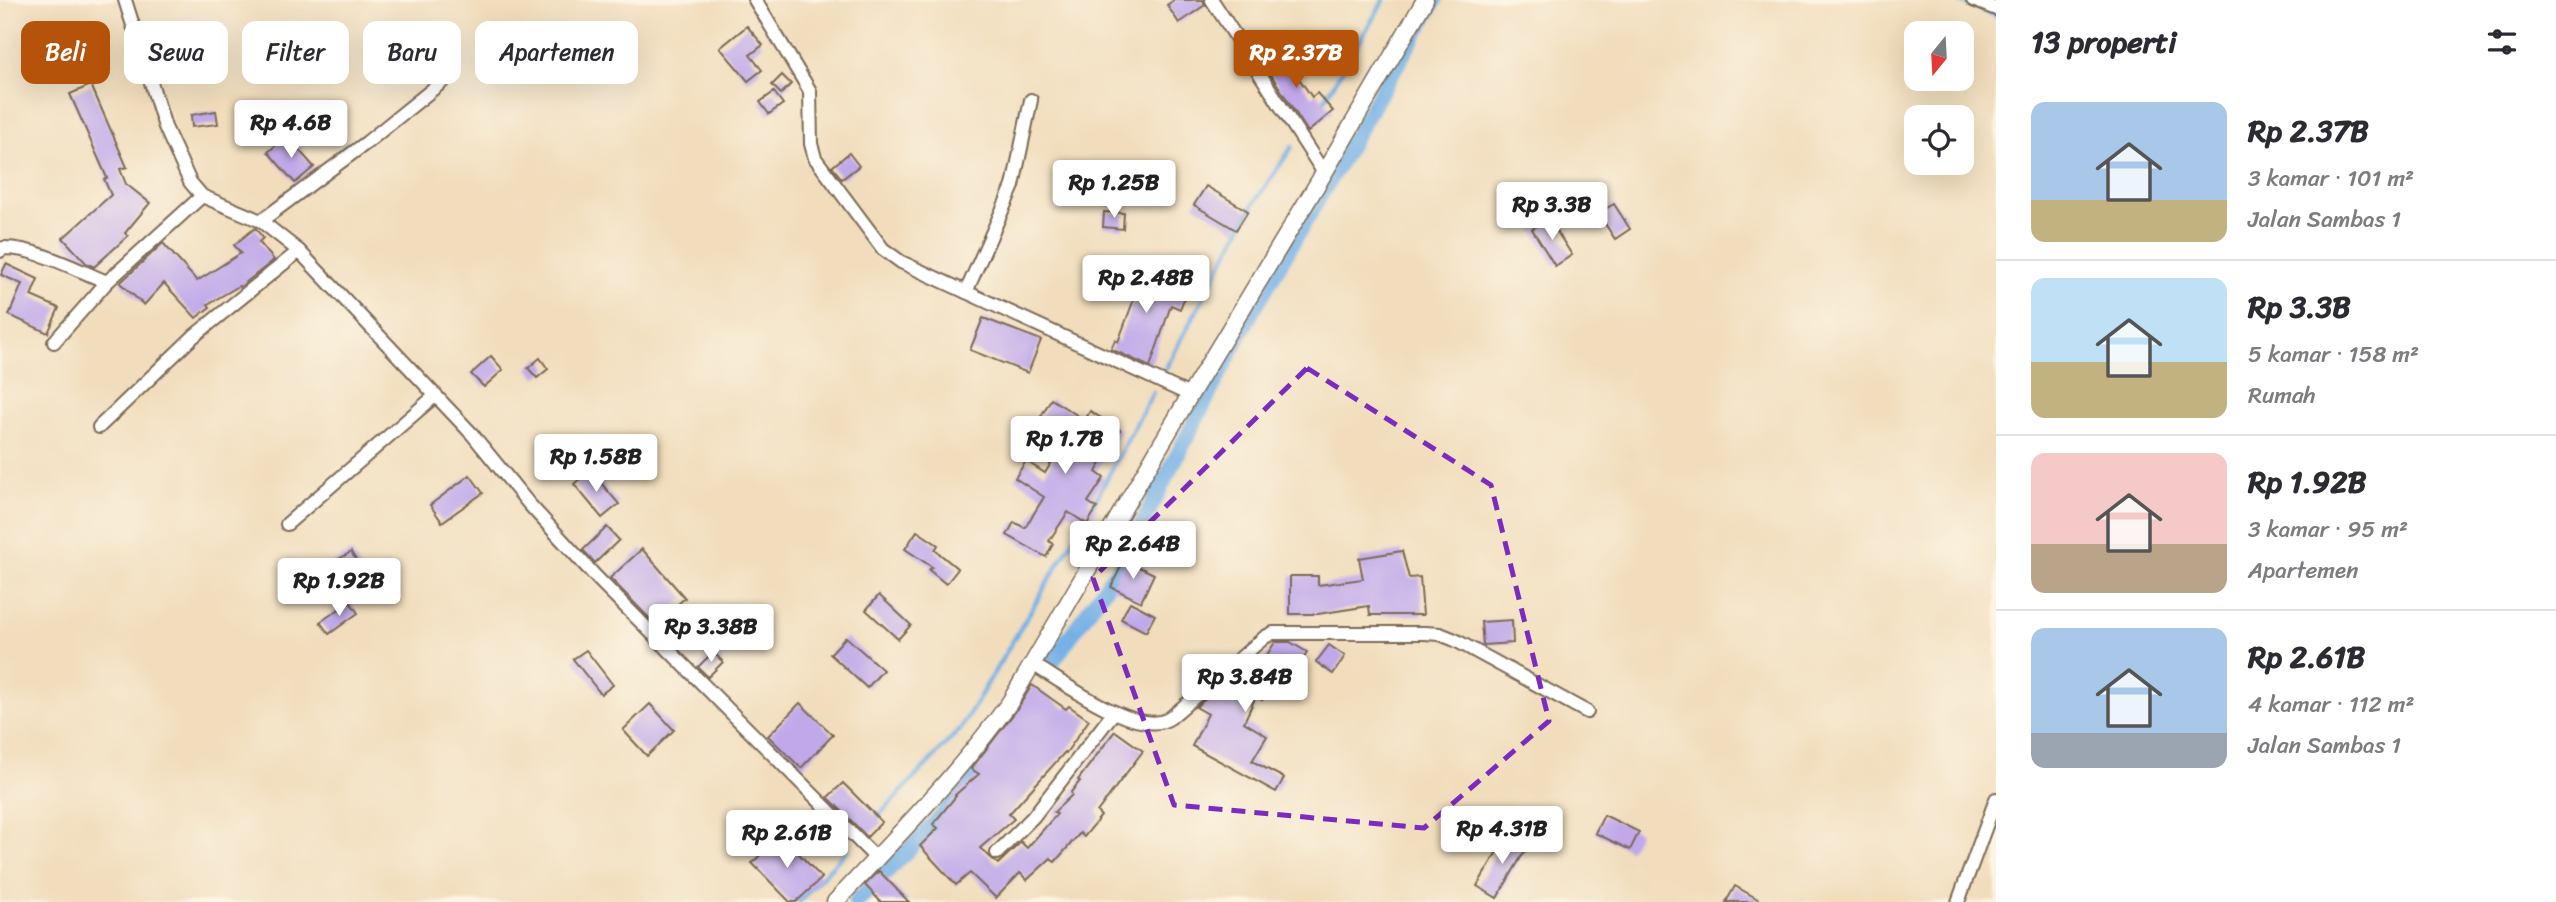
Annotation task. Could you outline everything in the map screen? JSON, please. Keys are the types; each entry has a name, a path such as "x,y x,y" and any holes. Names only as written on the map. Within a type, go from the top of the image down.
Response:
{"street":[{"path":"125,0 165,127 190,182 202,196 261,221 299,251 472,434 543,520 597,578 877,859"},
{"path":"755,0 810,91 812,149 825,174 883,249 901,262 1190,395"},
{"path":"1212,0 1324,173"},
{"path":"835,902 877,859 984,738 1034,665 1190,395 1425,0"},
{"path":"1973,0 1996,9"},
{"path":"261,221 366,143 439,84"},
{"path":"967,292 1013,186 1031,100"},
{"path":"54,342 107,282 202,196"},
{"path":"0,251 3,248 12,248 28,252 107,282"},
{"path":"99,427 194,336 299,251"},
{"path":"287,524 436,395"},
{"path":"1034,665 1114,712 1146,723 1164,722 1265,637 1282,631 1440,634 1587,712"},
{"path":"997,853 1033,817 1114,712"},
{"path":"1958,902 1996,799"}],"highlighted area":[{"path":"1307,368 1491,485 1549,721 1424,828 1174,805 1093,578"}],"building":[{"path":"1174,0 1203,0 1205,5 1179,23 1167,5"},
{"path":"747,26 763,45 750,55 762,70 748,81 720,48"},
{"path":"1282,46 1296,69 1293,70 1312,97 1317,93 1333,111 1308,132 1261,59"},
{"path":"782,75 791,84 781,94 772,85"},
{"path":"91,85 127,167 120,169 126,184 150,203 125,233 128,236 94,267 86,263 63,238 111,195 104,179 107,178 70,94"},
{"path":"774,92 783,104 769,114 760,102"},
{"path":"216,111 218,124 192,127 191,115"},
{"path":"287,136 314,167 295,183 268,152"},
{"path":"849,153 859,166 842,179 832,167"},
{"path":"1206,186 1248,211 1236,230 1194,205"},
{"path":"1614,204 1630,229 1615,239 1598,213"},
{"path":"1104,212 1124,213 1123,229 1103,227"},
{"path":"1549,219 1572,255 1555,266 1532,229"},
{"path":"255,228 263,238 259,242 274,260 240,287 208,304 210,307 196,318 164,283 144,305 120,283 163,243 197,281 241,253 234,245"},
{"path":"6,264 38,279 31,296 59,308 48,333 9,315 22,284 1,275"},
{"path":"1128,265 1174,284 1172,289 1186,294 1180,309 1171,305 1150,367 1111,349 1115,340 1118,342 1137,291 1121,284"},
{"path":"983,318 1041,340 1028,373 970,350"},
{"path":"491,356 503,370 484,387 471,374"},
{"path":"540,358 548,369 537,378 528,368"},
{"path":"1051,399 1085,420 1090,411 1120,430 1096,472 1104,478 1088,502 1097,508 1087,524 1068,512 1049,541 1053,544 1046,557 1007,535 1014,522 1025,528 1044,497 1015,478 1026,461 1045,473 1067,437 1039,420"},
{"path":"590,470 619,504 602,518 574,484"},
{"path":"470,475 483,493 442,522 430,505"},
{"path":"607,527 619,540 595,563 583,550"},
{"path":"917,531 938,545 935,550 958,569 946,584 929,570 932,567 905,549"},
{"path":"642,549 685,598 655,624 610,578"},
{"path":"1402,551 1409,578 1420,577 1423,615 1370,615 1369,606 1318,614 1290,614 1290,576 1318,576 1318,585 1363,579 1359,558"},
{"path":"351,552 361,568 322,590 313,574"},
{"path":"1124,560 1154,574 1141,602 1111,587"},
{"path":"879,595 911,625 898,639 866,610"},
{"path":"350,602 358,613 329,634 320,622"},
{"path":"1130,602 1155,615 1146,632 1121,619"},
{"path":"1512,620 1513,643 1483,645 1481,622"},
{"path":"846,637 883,670 867,688 830,654"},
{"path":"1275,642 1290,642 1307,652 1288,682 1278,675 1262,700 1256,696 1244,722 1267,736 1252,761 1284,778 1276,792 1192,746 1208,714 1196,707 1227,681 1231,684 1247,664 1257,671"},
{"path":"1329,645 1345,656 1333,674 1316,662"},
{"path":"586,650 613,685 601,694 573,659"},
{"path":"713,652 723,662 708,677 698,667"},
{"path":"1032,685 1066,709 1069,706 1089,720 1066,753 1009,814 1014,819 980,848 998,864 1021,842 1027,848 1057,814 1054,812 1072,795 1071,792 1080,781 1078,780 1115,731 1143,751 1097,812 1101,816 1084,837 1080,833 1055,862 1051,858 1027,880 1020,873 996,898 970,873 956,885 920,846 938,828 933,824 955,795 979,774 971,769 1018,708"},
{"path":"800,703 833,735 801,768 768,736"},
{"path":"650,704 674,730 647,756 623,730"},
{"path":"843,783 882,822 867,837 828,797"},
{"path":"1604,815 1639,832 1630,850 1595,833"},
{"path":"781,835 822,878 796,902 790,902 752,863"},
{"path":"1507,835 1527,847 1497,898 1477,886"},
{"path":"879,871 909,902 881,902 865,885"},
{"path":"1735,886 1763,902 1726,902"}],"waterway":[{"path":"1322,104 1384,0"},
{"path":"1052,662 1119,568 1250,315 1435,0"},
{"path":"1956,0 1996,16"},
{"path":"1165,370 1254,203 1292,147"},
{"path":"1090,510 1153,392"},
{"path":"873,822 961,728 1086,518"},
{"path":"856,902 944,814 986,755"},
{"path":"799,902 848,849"}]}
